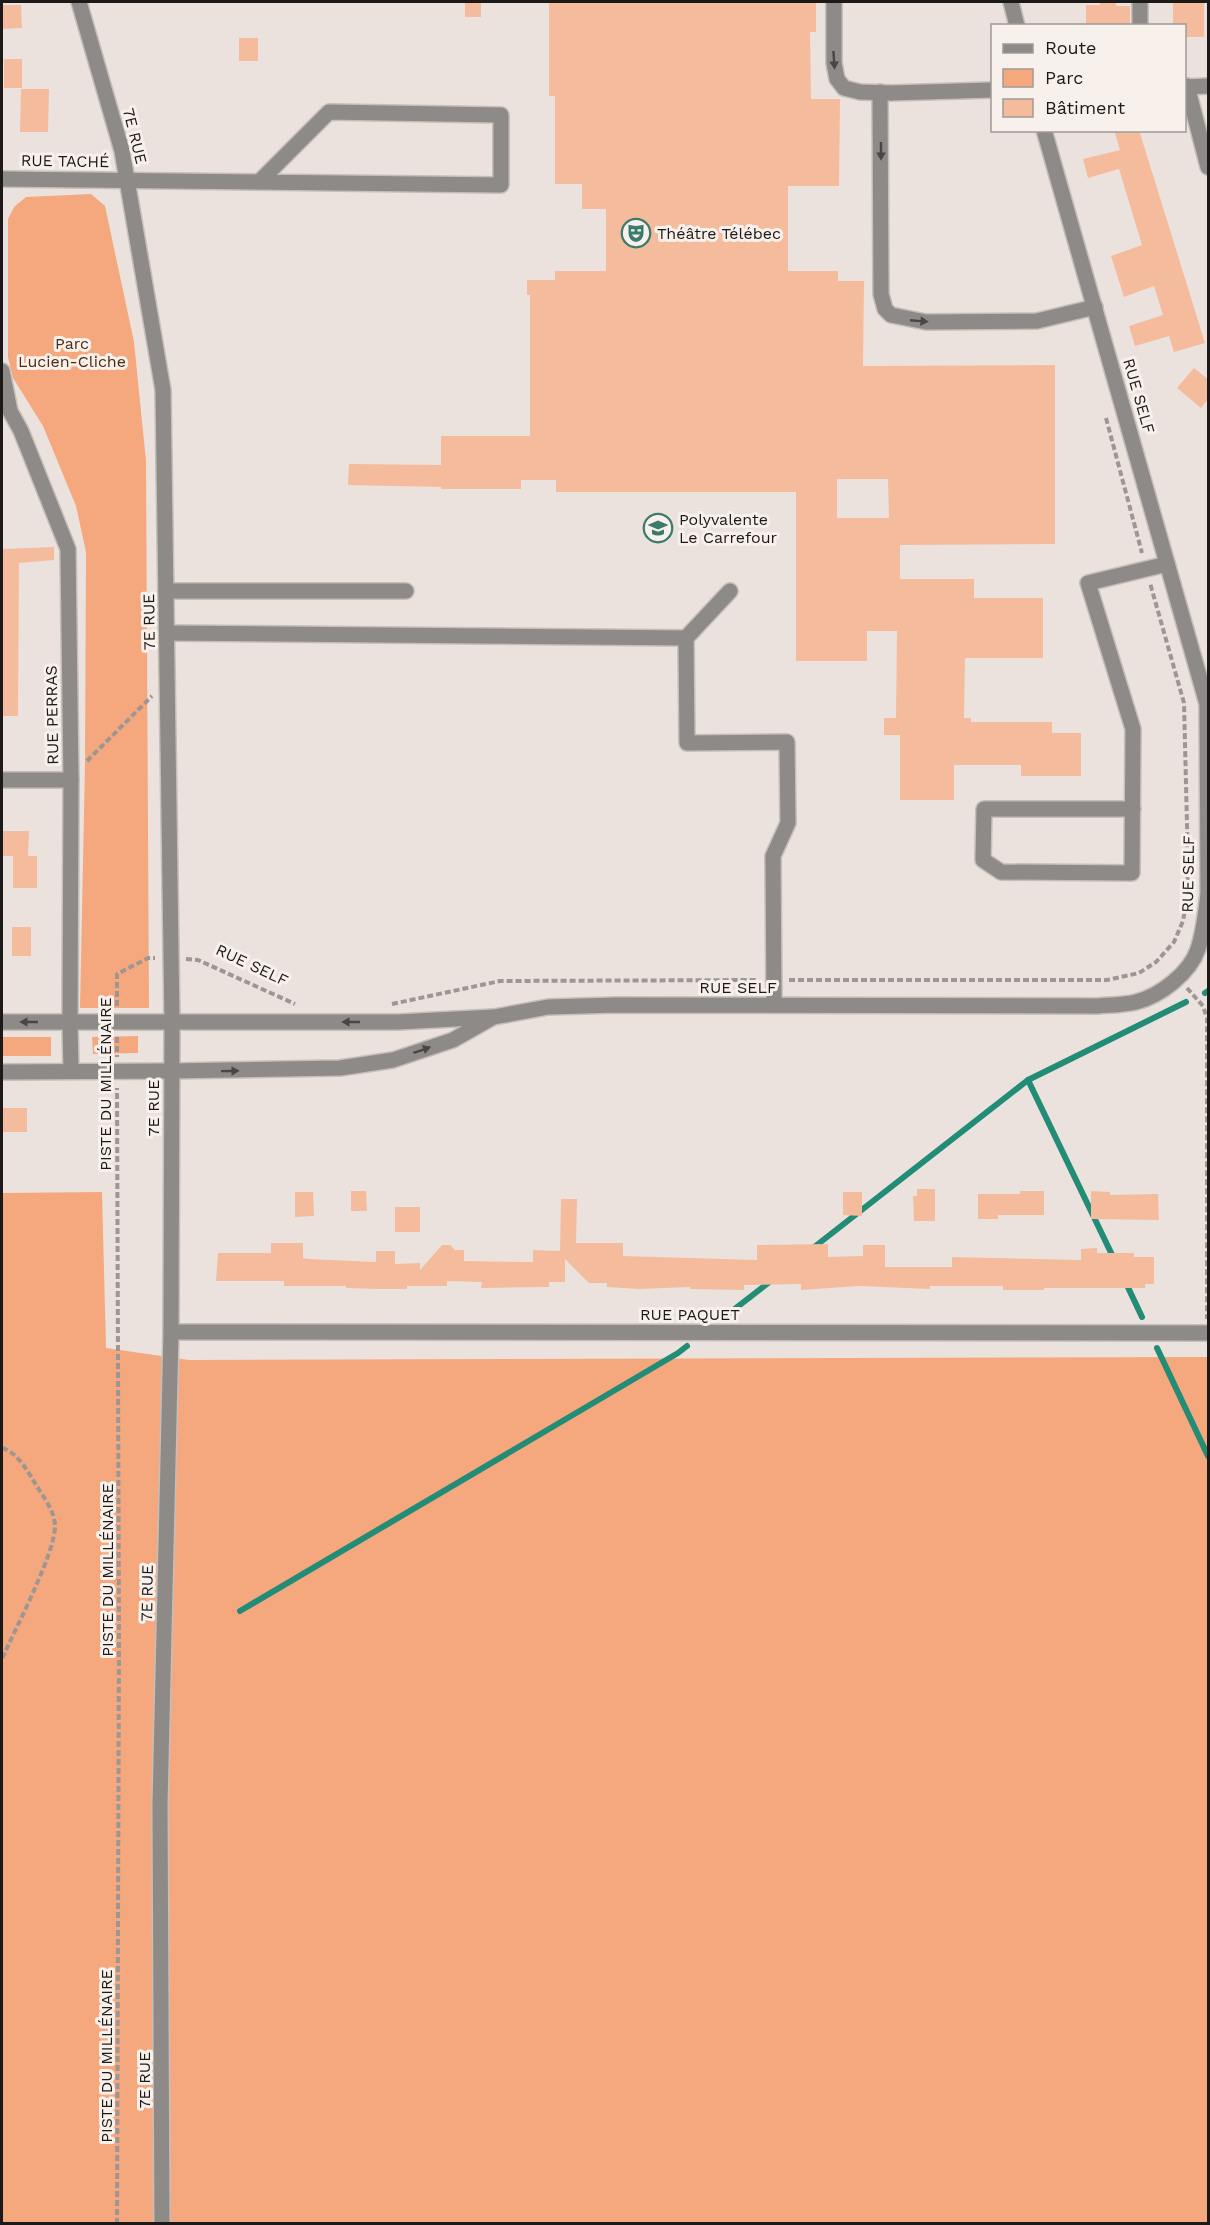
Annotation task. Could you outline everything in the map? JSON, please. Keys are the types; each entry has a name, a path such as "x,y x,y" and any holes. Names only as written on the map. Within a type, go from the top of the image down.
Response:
{"street":[{"name":"7E RUE","path":"79,2 122,151 164,390 172,1022 171,1332 160,1804 162,2223"},
{"path":"834,2 834,63 837,79 844,88 860,92 991,90"},
{"path":"1011,2 1016,24"},
{"path":"1140,2 1140,24"},
{"path":"1209,86 1186,87 1209,167"},
{"path":"880,92 881,294 885,309 891,315 926,322 1037,321 1095,307"},
{"name":"RUE TACHÉ","path":"2,178 259,182 501,185 501,115 329,112 259,182"},
{"name":"RUE SELF","path":"2,1022 398,1022 494,1017 548,1007 616,1005 1098,1006 1136,1002 1158,993 1179,978 1197,952 1205,921 1208,893 1207,704 1045,132"},
{"name":"RUE PERRAS","path":"2,371 6,411 21,431 68,549 71,1071"},
{"path":"1133,808 984,809 983,860 1001,872 1132,873 1133,808 1133,729 1088,583 1167,564"},
{"path":"166,591 406,591"},
{"path":"730,591 686,638 687,743 787,742 788,823 773,856 774,1005"},
{"path":"167,633 686,638"},
{"path":"2,780 71,780"},
{"name":"RUE SELF","path":"2,1071 340,1068 393,1060 453,1040 494,1017"},
{"name":"RUE PAQUET","path":"171,1332 1208,1333"}],"path":[{"path":"71,780 148,700 167,684"},
{"name":"PISTE DU MILLÉNAIRE","path":"117,2223 119,1647 117,974 148,958 171,958"},
{"name":"RUE SELF","path":"171,958 198,960 302,1006"},
{"path":"1179,978 1203,1006 1207,1018 1208,1333"},
{"name":"RUE SELF","path":"387,1005 500,981 1107,980"},
{"path":"2,1448 25,1466 53,1514 55,1526 52,1542 2,1659"}],"green space":[{"name":"Parc Lucien-Cliche","path":"91,194 105,206 134,342 146,461 149,1008 80,1008 86,552 76,506 43,426 13,378 8,357 8,219 14,207 26,197"},
{"path":"138,1036 138,1053 93,1054 92,1037"},
{"path":"2,1037 51,1037 51,1056 2,1056"},
{"path":"102,1192 106,1348 189,1360 1208,1357 1208,2223 2,2223 2,1193"}],"building":[{"path":"465,2 481,2 481,17 465,17"},
{"path":"549,2 816,2 816,32 810,32 811,99 840,99 839,186 788,186 788,271 838,271 838,281 864,281 863,366 1055,365 1055,544 900,545 900,579 974,579 974,598 1043,598 1043,658 965,658 964,718 971,718 971,722 1052,722 1052,733 1081,733 1081,776 1021,776 1021,765 954,765 954,800 900,800 900,735 884,735 884,718 896,718 897,631 867,631 867,661 796,661 796,492 556,492 556,480 521,480 521,489 441,489 441,487 348,485 349,464 441,465 441,436 530,436 530,295 527,295 527,280 555,280 555,271 606,271 606,209 582,209 582,184 555,184 555,96 549,96","holes":["837,479 888,479 889,518 837,518"]},
{"path":"1100,2 1116,2 1116,6 1130,6 1130,24 1086,24 1086,5 1100,5"},
{"path":"1173,2 1204,2 1204,37 1186,37 1186,24 1173,24"},
{"path":"2,5 21,5 22,28 2,29"},
{"path":"239,38 258,38 258,61 239,61"},
{"path":"4,59 22,59 22,88 4,88"},
{"path":"21,89 49,89 48,132 20,132"},
{"path":"1115,132 1140,132 1205,343 1174,352 1169,336 1135,346 1129,326 1163,315 1154,286 1124,297 1111,256 1142,245 1119,169 1088,178 1083,159 1120,150"},
{"path":"1194,368 1209,380 1209,398 1201,408 1177,388"},
{"path":"54,547 54,560 19,563 18,716 2,716 2,549"},
{"path":"2,831 29,831 28,856 37,856 37,888 13,888 13,856 2,856"},
{"path":"12,927 31,927 31,956 12,956"},
{"path":"2,1108 27,1108 27,1132 2,1132"},
{"path":"917,1189 935,1189 935,1221 914,1221 913,1196 917,1196"},
{"path":"351,1191 366,1191 367,1211 351,1211"},
{"path":"1020,1191 1044,1191 1044,1215 998,1215 998,1219 978,1219 978,1194 1020,1194"},
{"path":"1091,1191 1110,1192 1110,1195 1158,1194 1159,1220 1091,1219"},
{"path":"295,1192 313,1192 314,1216 295,1217"},
{"path":"843,1192 862,1192 862,1216 843,1215"},
{"path":"561,1199 577,1199 576,1243 623,1243 623,1256 757,1260 757,1245 828,1244 828,1257 863,1256 863,1245 885,1245 885,1267 952,1267 952,1257 1081,1260 1081,1249 1097,1248 1097,1253 1134,1253 1134,1257 1154,1257 1154,1284 1145,1284 1145,1288 1044,1288 1044,1290 1003,1290 1003,1286 930,1286 930,1289 859,1286 801,1290 801,1284 744,1285 744,1290 690,1289 690,1287 639,1289 607,1287 607,1283 589,1283 565,1259 565,1282 549,1282 549,1287 481,1288 482,1282 447,1281 447,1286 378,1289 346,1288 346,1286 284,1286 284,1281 216,1281 218,1253 271,1253 271,1243 303,1243 303,1258 308,1259 376,1262 376,1251 395,1251 395,1264 420,1263 420,1270 442,1245 450,1245 455,1250 464,1250 464,1261 533,1262 533,1250 560,1251"},
{"path":"395,1207 420,1207 420,1232 395,1232"}],"waterway":[{"path":"813,1248 1028,1080 1186,1002"},
{"path":"1028,1080 1115,1261"},
{"path":"723,1318 772,1280"},
{"path":"1125,1281 1142,1317"},
{"path":"240,1611 687,1346"},
{"path":"1157,1348 1208,1456"}],"place":[{"name":"Théâtre Télébec","path":"636,233"},
{"name":"Polyvalente Le Carrefour","path":"658,528"}]}
